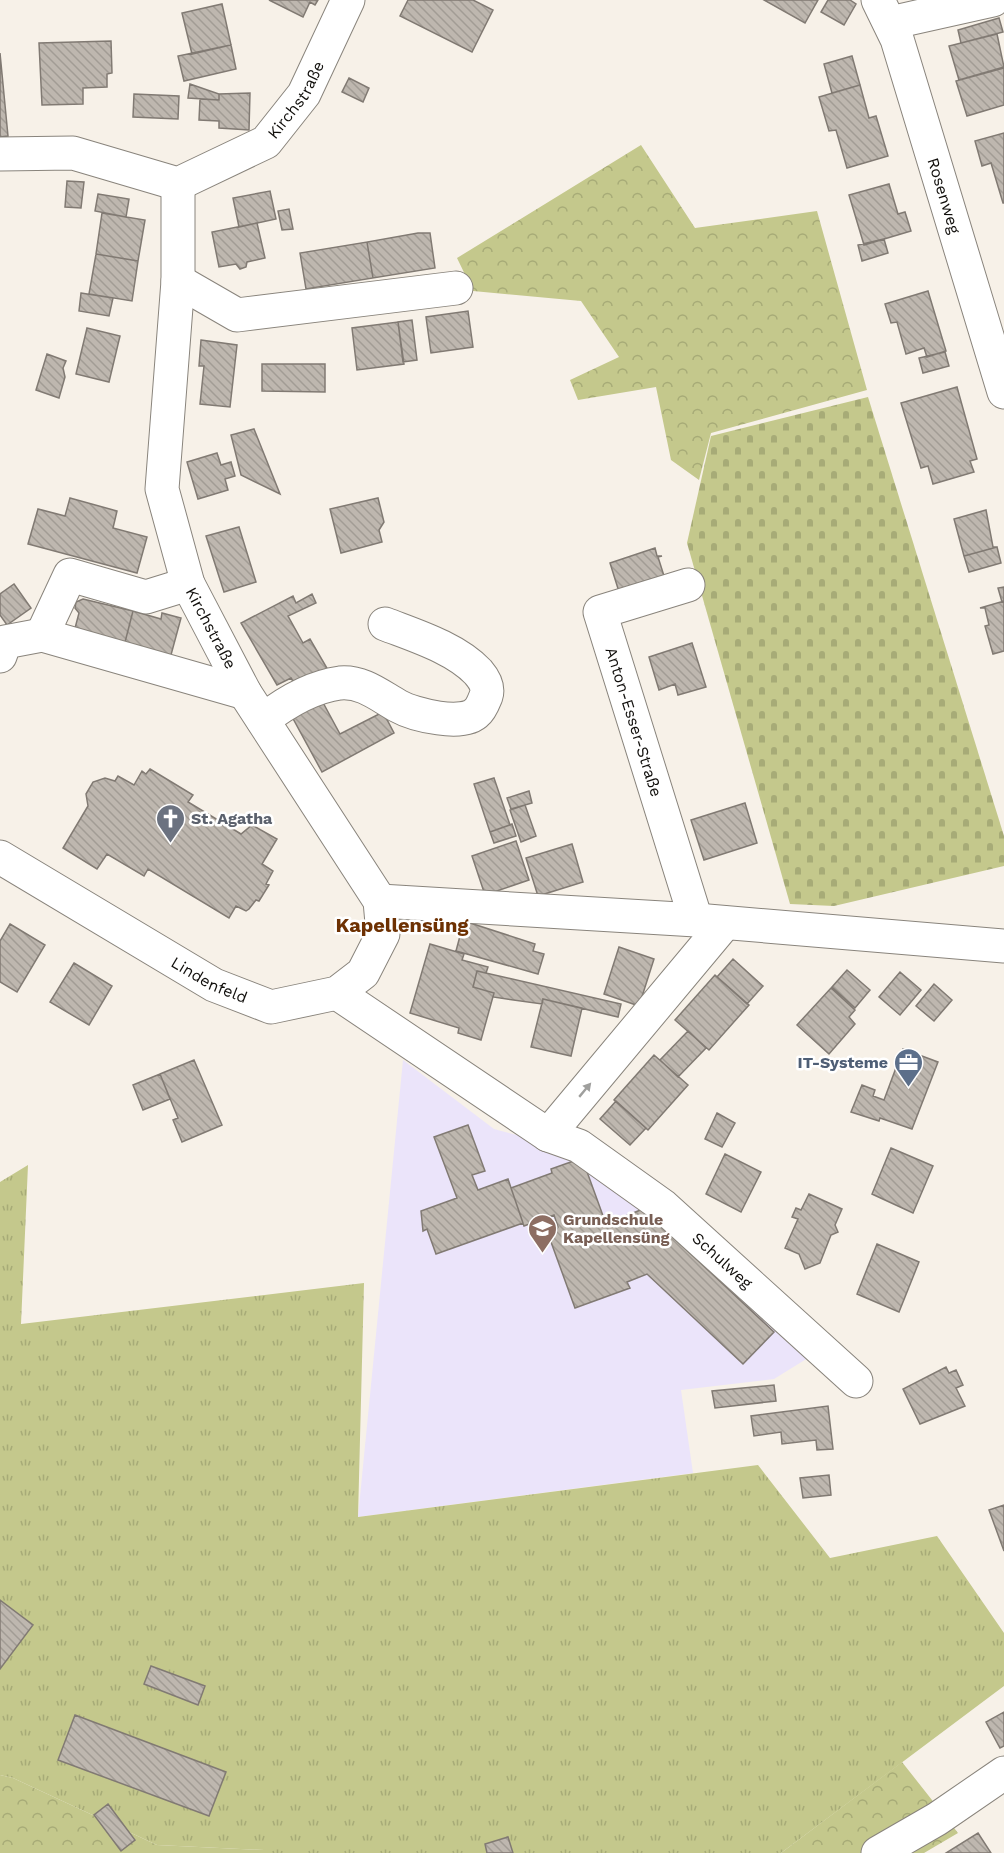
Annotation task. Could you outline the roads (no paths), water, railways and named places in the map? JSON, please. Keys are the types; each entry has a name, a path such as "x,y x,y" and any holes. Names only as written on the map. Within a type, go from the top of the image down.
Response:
{"street":[{"name":"Kirchstraße","path":"348,0 304,94 266,142 178,184 178,280 162,489 188,584 245,693 380,901"},
{"path":"884,12 993,0"},
{"name":"Rosenweg","path":"884,12 1004,392"},
{"path":"0,153 73,153 178,184"},
{"path":"178,280 237,315 456,288"},
{"path":"42,635 70,575 146,597 188,584"},
{"name":"Anton-Esser-Straße","path":"688,585 600,612 710,922"},
{"path":"263,720 286,702 317,689 341,683 370,689 399,707 434,717 454,720 467,718 477,713 487,694 485,680 469,663 426,640 385,624"},
{"path":"0,656 5,642 42,635 245,693"},
{"name":"Lindenfeld","path":"0,857 214,985 271,1007 337,993 363,973 383,934 380,901"},
{"path":"380,901 710,922 1004,946"},
{"path":"548,1135 710,922"},
{"name":"Schulweg","path":"337,993 548,1135 579,1146 663,1206 856,1381"},
{"path":"878,1853 937,1819 1004,1773"}],"place":[{"name":"St. Agatha","path":"170,844"},
{"name":"IT-Systeme","path":"909,1088"},
{"name":"Grundschule Kapellensüng","path":"542,1254"}],"district":[{"name":"Kapellensüng","path":"402,925"}]}
